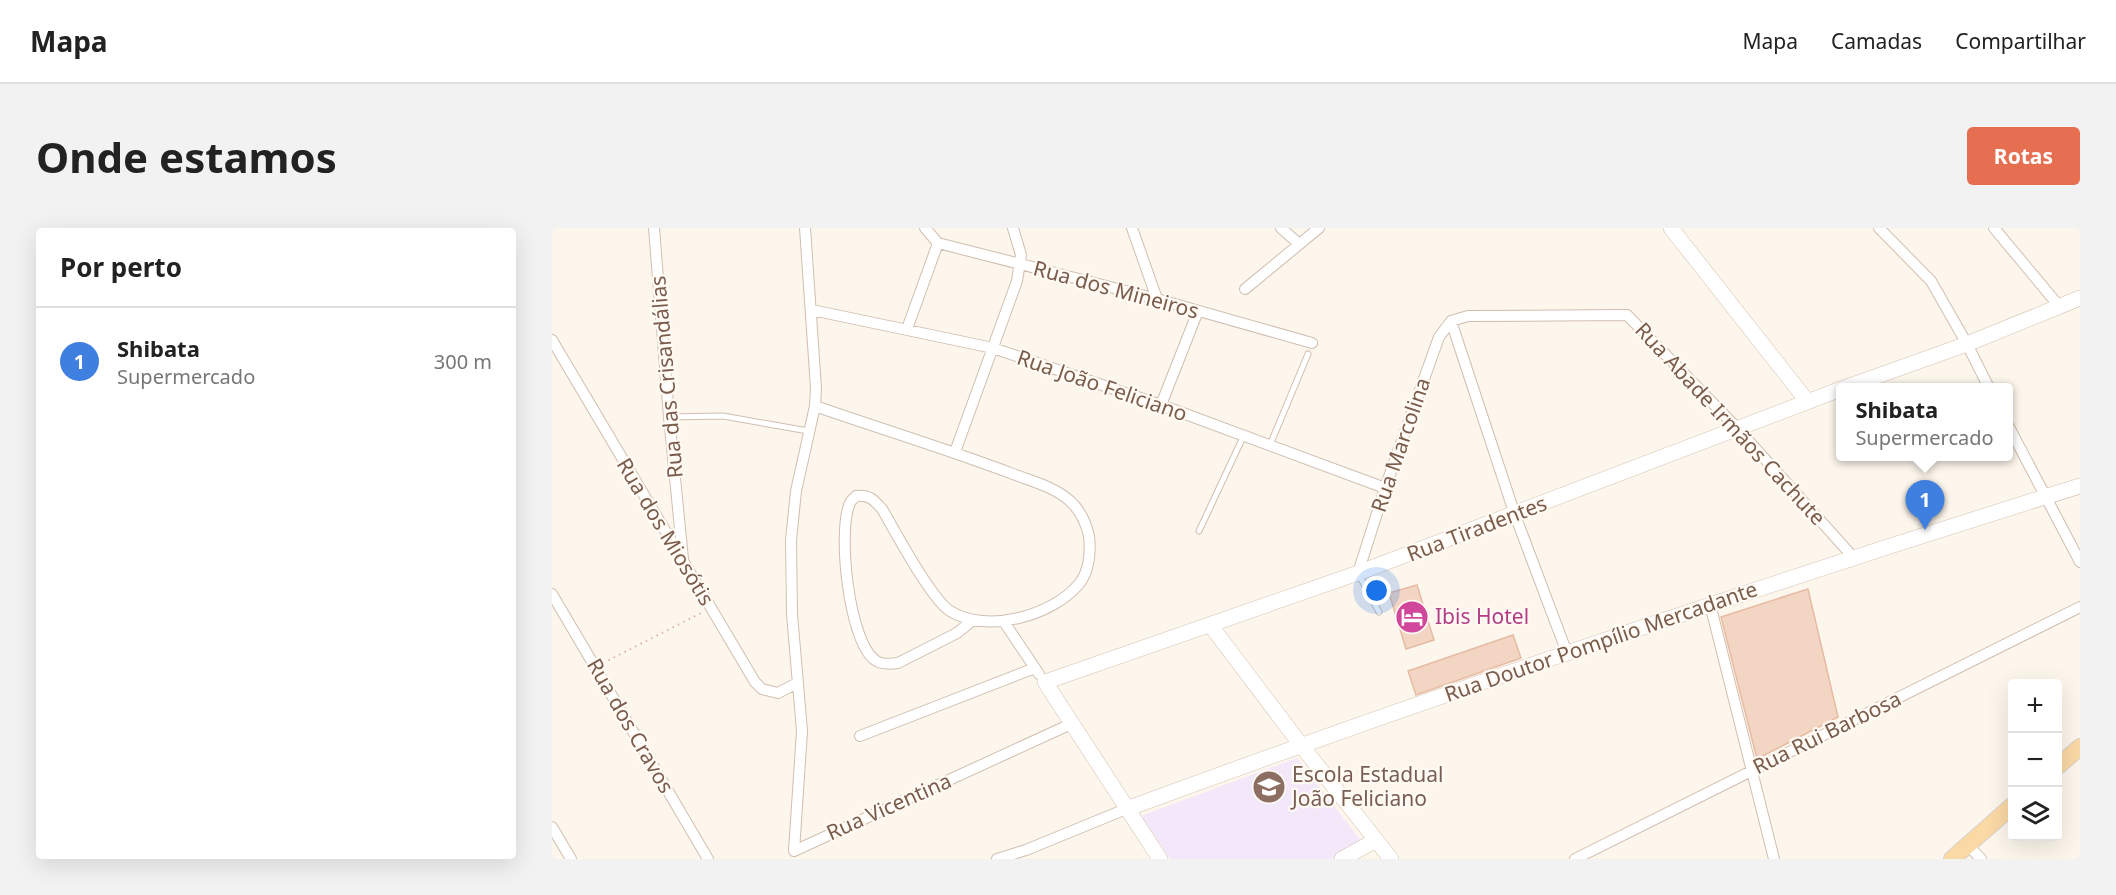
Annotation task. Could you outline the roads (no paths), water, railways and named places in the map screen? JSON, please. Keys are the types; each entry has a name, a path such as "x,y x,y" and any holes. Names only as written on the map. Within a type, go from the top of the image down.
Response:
{"main road":[{"path":"1671,228 1807,401"},
{"name":"Rua Tiradentes","path":"1856,383 1967,344 2080,298"},
{"name":"Rua Tiradentes","path":"1045,682 1358,573 1836,390"},
{"name":"Rua Doutor Pompílio Mercadante","path":"1126,809 1301,745 1710,604 2080,486"},
{"path":"1211,626 1391,859"},
{"path":"1045,682 1160,859"},
{"path":"2062,763 2080,747"},
{"path":"1952,859 2008,810"},
{"path":"1342,859 1376,840"}],"street":[{"name":"Rua das Crisandálias","path":"654,228 683,563"},
{"path":"797,682 792,614 791,540 796,491 815,406 816,388 805,228"},
{"path":"908,329 938,243 925,228"},
{"path":"956,452 1017,281 1021,255 1013,228"},
{"path":"1132,228 1156,299"},
{"path":"1281,228 1299,244"},
{"path":"1245,289 1319,228"},
{"path":"1880,228 1931,281 1987,383"},
{"path":"1994,228 2059,306"},
{"name":"Rua dos Mineiros","path":"938,243 1156,299 1312,343"},
{"name":"Rua João Feliciano","path":"812,310 993,348 1161,405 1385,488"},
{"path":"1161,405 1198,311"},
{"name":"Rua Abade Irmãos Cachute","path":"1451,321 1468,316 1625,314 1737,428 1854,558"},
{"path":"1451,321 1515,514 1567,653"},
{"name":"Rua Marcolina","path":"1358,573 1385,488 1439,337 1451,321"},
{"name":"Rua dos Miosótis","path":"552,340 755,682 762,689 778,693 797,682"},
{"path":"815,406 956,452 1060,494 1071,501 1080,513 1087,527 1090,555 1080,582 1055,604 1004,622 973,620 950,610 935,596 882,509 872,497 856,496 850,503 844,538 845,576 854,620 864,646 875,660 888,664 898,663 957,633 973,620"},
{"path":"2013,435 2080,562"},
{"name":"Rua dos Cravos","path":"552,594 708,859"},
{"path":"1710,604 1774,859"},
{"name":"Rua Rui Barbosa","path":"1575,859 2080,608"},
{"path":"1004,622 1045,682"},
{"path":"860,736 1035,668"},
{"name":"Rua Vicentina","path":"797,682 802,731 794,850 1071,724"},
{"path":"997,859 1026,850 1126,809"},
{"path":"552,827 571,859"},
{"path":"1968,845 1981,859"}],"lane":[{"path":"1270,445 1308,354"},
{"path":"669,417 723,416 808,431"},
{"path":"1199,531 1244,435"},
{"path":"1358,573 1379,612"}],"place":[{"name":"Shibata","path":"1925,530"},
{"name":"Ibis Hotel","path":"1412,617"},
{"name":"Escola Estadual João Feliciano","path":"1269,787"}]}
